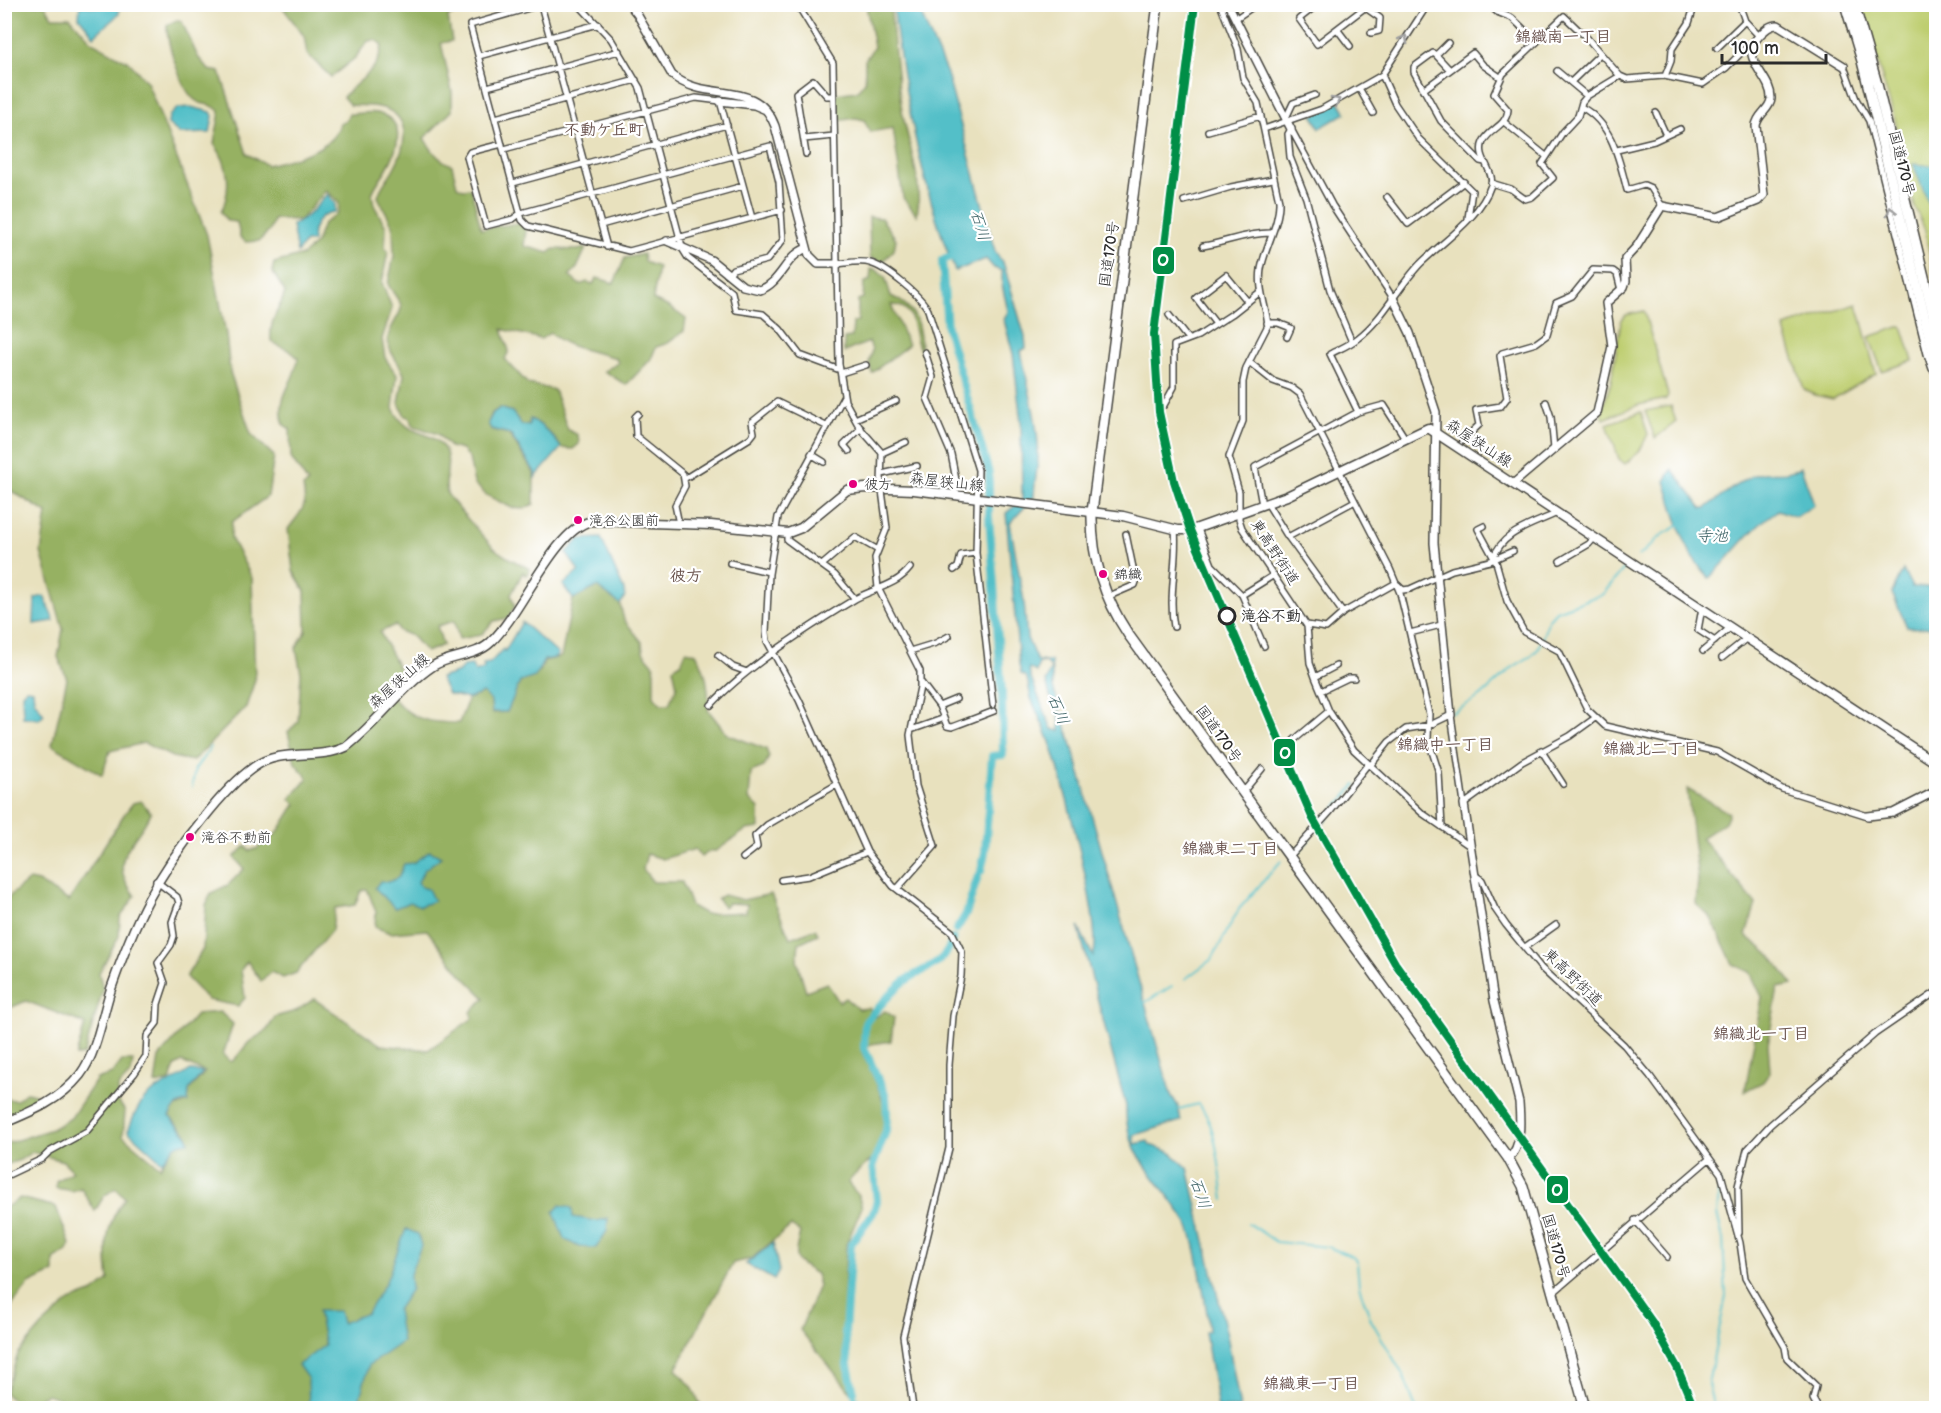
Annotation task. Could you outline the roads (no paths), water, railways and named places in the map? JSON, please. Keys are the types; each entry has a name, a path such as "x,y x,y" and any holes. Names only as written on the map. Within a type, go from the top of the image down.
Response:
{"highway":[{"name":"国道170号","path":"1158,4 1092,512 1094,551 1107,597 1128,634 1508,1158 1523,1186 1554,1292 1582,1407"},
{"name":"国道170号","path":"1845,4 1862,61 1935,366"},
{"name":"国道170号","path":"1854,4 1877,84 1936,326"}],"main road":[{"name":"森屋狭山線","path":"4,1123 50,1102 81,1073 132,928 156,881 211,809 234,783 254,767 276,757 328,753 346,747 431,668 477,651 492,642 520,607 564,537 577,525 596,521 740,527 788,533 801,528 850,489 955,495 1125,516 1175,529 1198,529 1264,504 1428,428 1559,512 1936,763"}],"street":[{"path":"578,4 620,51 636,80 647,111 682,248 688,258 732,292 736,310 763,314 780,329 800,355 840,371 866,365"},
{"path":"629,4 672,75 680,82 700,88 753,97 768,112 775,126 807,248 813,261 824,265 870,263 924,302 975,456 979,483 976,553 994,708 952,727 947,726 942,719 939,706 920,681"},
{"path":"797,4 831,57 840,371 844,396 855,419 882,453 882,490 887,528 874,565 878,588 920,671 911,730 916,786 935,846 897,889"},
{"path":"1220,4 1238,49 1243,78 1257,103 1261,116 1280,207 1270,233 1262,267 1260,292 1268,323 1278,323 1291,328 1287,337"},
{"path":"1228,4 1332,205 1394,298 1429,387 1436,412 1434,543 1441,625 1451,716 1471,848"},
{"path":"1235,19 1257,4"},
{"path":"1318,4 1299,19 1317,44 1361,7 1380,18 1379,31 1371,33"},
{"path":"1264,129 1322,109 1382,75 1428,4"},
{"path":"1488,4 1494,10 1512,18 1536,40"},
{"path":"1494,10 1499,4"},
{"path":"1665,76 1671,61 1672,49 1689,23 1695,4"},
{"path":"1739,4 1745,21 1759,36"},
{"path":"607,247 542,5 470,25 521,213 528,226 607,247 629,251 782,210"},
{"path":"1358,412 1330,354 1352,342 1394,298 1421,264 1468,218 1491,183 1481,148 1484,139 1504,122 1508,110 1494,94 1500,77 1536,40 1564,16 1588,39 1620,76 1627,79 1665,76 1703,84 1709,82 1769,27 1778,25 1844,66 1869,121 1935,366"},
{"path":"1718,48 1745,21"},
{"path":"479,56 598,24"},
{"path":"1337,28 1350,46"},
{"path":"1448,43 1436,55 1433,54 1414,67 1414,72 1446,128 1480,161 1485,162"},
{"path":"1581,107 1592,115 1611,138 1617,150 1627,190 1644,185 1651,188 1662,206 1718,217 1758,201 1764,195 1756,126 1758,117 1769,106 1771,96 1751,55 1752,45"},
{"path":"487,87 620,51"},
{"path":"1423,90 1473,53 1483,65 1500,77"},
{"path":"1570,82 1600,54"},
{"path":"1436,55 1450,70"},
{"path":"1557,71 1587,96"},
{"path":"1382,75 1395,104 1418,138 1472,191 1468,218"},
{"path":"1491,183 1498,183 1529,199 1553,178 1542,164 1563,132 1578,116 1587,96 1620,76"},
{"path":"495,117 636,80"},
{"path":"806,154 796,93 813,80 827,96 832,96"},
{"path":"1359,88 1373,113"},
{"path":"1287,120 1293,103 1315,95"},
{"path":"729,274 733,269 767,260 783,240 779,182 770,146 521,213 513,219 486,226 467,157 470,152 575,131 696,98 754,105 768,112"},
{"path":"720,101 752,218"},
{"path":"1369,106 1376,102"},
{"path":"1656,112 1666,135"},
{"path":"1208,131 1261,116"},
{"path":"1504,122 1546,156"},
{"path":"513,183 727,125"},
{"path":"1291,129 1288,134 1290,157 1306,198 1330,290 1352,342"},
{"path":"1617,150 1654,141 1680,129"},
{"path":"804,139 834,136"},
{"path":"1184,201 1273,178"},
{"path":"1387,197 1408,224 1464,182"},
{"path":"601,225 743,186"},
{"path":"1514,483 1597,413 1612,346 1606,303 1621,290 1626,281 1625,260 1637,246 1662,206"},
{"path":"1203,246 1234,241 1249,234 1270,233"},
{"path":"667,241 711,260 743,286 760,290 773,283 792,255 807,248"},
{"path":"1462,441 1479,425 1476,410 1501,406 1507,398 1500,356 1502,353 1536,343 1547,335 1557,303 1572,296 1593,270 1613,271 1617,274 1621,290"},
{"path":"1216,324 1196,298 1226,275 1248,302"},
{"path":"1164,405 1174,387 1174,345 1216,324 1260,292"},
{"path":"1169,315 1188,339"},
{"name":"東高野街道","path":"1268,323 1249,362 1243,382 1243,421 1233,441 1229,457 1239,492 1239,514 1242,528 1306,625 1310,663 1329,711 1354,750 1369,765 1442,827 1471,848 1475,875 1482,880 1495,909 1553,981 1624,1045 1650,1076 1725,1184 1738,1238"},
{"path":"925,352 933,377 927,398 951,454 955,473 955,495"},
{"path":"1249,362 1273,381 1292,388 1300,394 1396,583 1410,633 1429,725 1428,739 1441,786 1442,827"},
{"path":"844,396 811,453 774,532 766,632 773,652 799,700 867,852 882,874 897,889 952,932 958,942 962,961 950,1041 949,1149 903,1336 913,1408"},
{"path":"855,419 896,401"},
{"path":"684,479 750,438 754,433 752,422 777,402 826,426"},
{"path":"1546,402 1551,417 1554,449"},
{"path":"1343,613 1264,504 1255,467 1358,412 1384,405 1405,438"},
{"path":"638,414 635,417 636,436 682,471 685,486 675,505 679,524"},
{"path":"849,452 844,445 861,428"},
{"path":"882,453 906,442"},
{"path":"811,453 824,462"},
{"path":"882,474 917,466"},
{"path":"1288,537 1355,501"},
{"path":"1493,559 1502,541 1559,512"},
{"path":"1174,627 1173,595 1178,542 1175,529"},
{"path":"1198,529 1212,565 1242,595 1264,646"},
{"path":"1478,529 1493,559 1507,601 1524,632 1559,651 1582,702 1595,718 1614,730 1717,752 1782,789 1868,816 1878,817 1893,813 1936,791"},
{"path":"788,533 787,540 794,547 835,575 855,599"},
{"path":"1107,597 1134,585 1126,534"},
{"path":"822,565 855,537 878,550"},
{"path":"1560,561 1589,544 1595,537"},
{"path":"1120,547 1128,545"},
{"path":"1396,583 1403,590 1513,551"},
{"path":"954,570 958,567 961,555 976,553"},
{"path":"730,564 769,572"},
{"path":"711,705 773,652 855,599 878,588 896,583 910,568"},
{"path":"1242,595 1274,575"},
{"path":"1306,625 1326,628 1343,613 1396,583"},
{"path":"1702,607 1698,630 1715,641"},
{"path":"1410,633 1441,625"},
{"path":"1703,651 1731,627"},
{"path":"910,651 936,643 949,636"},
{"path":"1722,658 1748,638"},
{"path":"718,655 733,667 747,672"},
{"path":"1315,677 1336,666"},
{"path":"1320,691 1348,678 1354,678"},
{"path":"939,706 956,699"},
{"path":"1294,740 1329,711"},
{"path":"1290,856 1369,765 1401,732 1414,726 1429,725 1451,716"},
{"path":"1464,804 1541,750 1570,736 1595,718"},
{"path":"911,730 942,719"},
{"path":"1541,750 1563,784"},
{"path":"1244,792 1262,769"},
{"path":"743,858 757,847 755,836 766,825 836,784"},
{"path":"781,880 809,876 867,852"},
{"path":"1475,875 1494,1001 1519,1102 1520,1119 1516,1151 1508,1158"},
{"path":"4,1177 42,1160 49,1152 87,1131 103,1115 146,1056 146,1041 157,1023 165,983 158,963 171,945 174,936 172,921 179,903 177,897 156,881"},
{"path":"1525,947 1556,925"},
{"path":"1818,1408 1813,1399 1816,1386 1787,1358 1785,1347 1745,1278 1738,1238 1738,1186 1747,1150 1770,1125 1875,1034 1936,993"},
{"path":"1554,1292 1635,1220 1709,1159"},
{"path":"1635,1220 1666,1257"}],"water":[{"path":"119,5 119,14 94,36 79,17 80,6 94,7"},
{"name":"石川","path":"893,5 917,5 947,74 995,251 1004,265 1025,337 1026,348 1021,351 1035,420 1038,460 1034,497 1010,523 1024,601 1027,638 1037,661 1051,661 1053,688 1071,742 1171,1095 1178,1106 1181,1121 1134,1135 1135,1144 1148,1141 1150,1145 1170,1152 1188,1168 1228,1340 1240,1408 1218,1408 1205,1332 1209,1331 1208,1319 1197,1256 1188,1225 1138,1155 1131,1140 1126,1106 1078,926 1093,956 1095,941 1093,917 1080,853 1051,745 1031,698 1026,676 1021,674 1006,513 1022,500 1021,422 1013,354 1004,320 1008,311 1002,285 1002,271 994,268 986,259 955,271 924,175 897,37","holes":["1045,662 1051,668 1046,681 1050,696 1059,711 1060,731 1052,729 1030,676 1029,668 1036,672 1039,663"]},
{"path":"1339,101 1346,113 1320,128 1313,116"},
{"path":"191,107 211,112 213,116 210,133 180,134 168,124 169,116 178,108"},
{"path":"1913,164 1936,166 1936,212 1927,200"},
{"path":"327,194 335,203 335,212 325,215 317,222 313,231 313,242 305,242 297,253 292,225 306,217"},
{"path":"500,408 512,412 522,425 529,426 530,419 539,424 561,448 535,478 535,472 510,434 491,429 488,423 493,413"},
{"name":"寺池","path":"1801,467 1814,505 1796,517 1778,510 1758,526 1709,578 1693,557 1677,520 1665,481 1672,469 1702,508 1706,508 1749,477 1766,473 1789,472"},
{"path":"601,538 624,590 625,598 620,604 597,587 573,599 563,585 579,571 566,553 580,539"},
{"path":"1903,570 1912,587 1936,587 1936,628 1907,627 1892,593"},
{"path":"44,596 54,621 34,624 35,598"},
{"path":"522,622 558,654 555,658 544,660 535,677 520,682 507,712 492,712 491,701 483,693 468,699 448,694 440,678 459,672 463,666 472,665 475,672 484,669 483,664 490,663 503,649 505,651"},
{"path":"26,689 33,690 34,700 44,714 39,719 23,717 22,693"},
{"path":"430,851 441,857 424,870 418,882 421,887 428,889 434,901 420,906 410,902 395,908 375,888 380,881 389,882 399,877 404,864 413,863"},
{"path":"189,1071 203,1072 189,1090 188,1102 177,1106 169,1116 187,1135 189,1142 176,1146 162,1162 128,1131 145,1098"},
{"path":"560,1205 572,1208 573,1217 597,1221 608,1218 607,1231 596,1248 579,1247 564,1239 554,1212"},
{"path":"406,1229 418,1234 421,1246 410,1274 411,1289 397,1310 402,1342 369,1365 357,1408 309,1408 308,1379 298,1365 325,1345 318,1311 339,1311 342,1323 367,1313 386,1282"},
{"path":"773,1243 779,1271 774,1280 746,1264"}],"waterway":[{"path":"960,254 942,260 947,328 989,473 989,517 1002,693 1003,755 992,756 985,852 981,871"},
{"path":"1639,556 1662,535 1680,525"},
{"path":"1452,713 1481,696 1513,667 1531,656 1538,649 1549,619 1556,611 1603,594 1626,566"},
{"path":"192,787 195,769 211,747"},
{"path":"1323,823 1356,784"},
{"path":"1297,853 1310,838"},
{"path":"1185,979 1212,959 1239,909 1281,861"},
{"path":"956,930 966,914 978,876"},
{"path":"854,1392 848,1366 845,1332 851,1244 873,1213 877,1201 873,1165 886,1131 887,1117 886,1096 864,1048 865,1022 900,985 939,961 953,939"},
{"path":"1144,1003 1172,986"},
{"path":"1179,1109 1198,1104 1210,1123 1217,1149 1224,1200"},
{"path":"1714,1408 1708,1384 1726,1296 1723,1239 1717,1214 1720,1183"},
{"path":"1248,1223 1276,1242 1328,1247 1353,1257 1357,1262 1359,1286 1371,1320 1403,1375 1416,1408"},
{"path":"854,1408 855,1400"}],"place":[{"name":"彼方","path":"853,484"},
{"name":"滝谷公園前","path":"578,520"},
{"name":"錦織","path":"1103,574"},
{"name":"滝谷不動","path":"1227,616"},
{"name":"滝谷不動前","path":"190,837"}],"district":[{"name":"錦織南一丁目","path":"1563,36"},
{"name":"不動ケ丘町","path":"604,129"},
{"name":"彼方","path":"686,575"},
{"name":"錦織中一丁目","path":"1445,744"},
{"name":"錦織北二丁目","path":"1651,748"},
{"name":"錦織東二丁目","path":"1230,848"},
{"name":"錦織北一丁目","path":"1761,1033"},
{"name":"錦織東一丁目","path":"1311,1383"}]}
